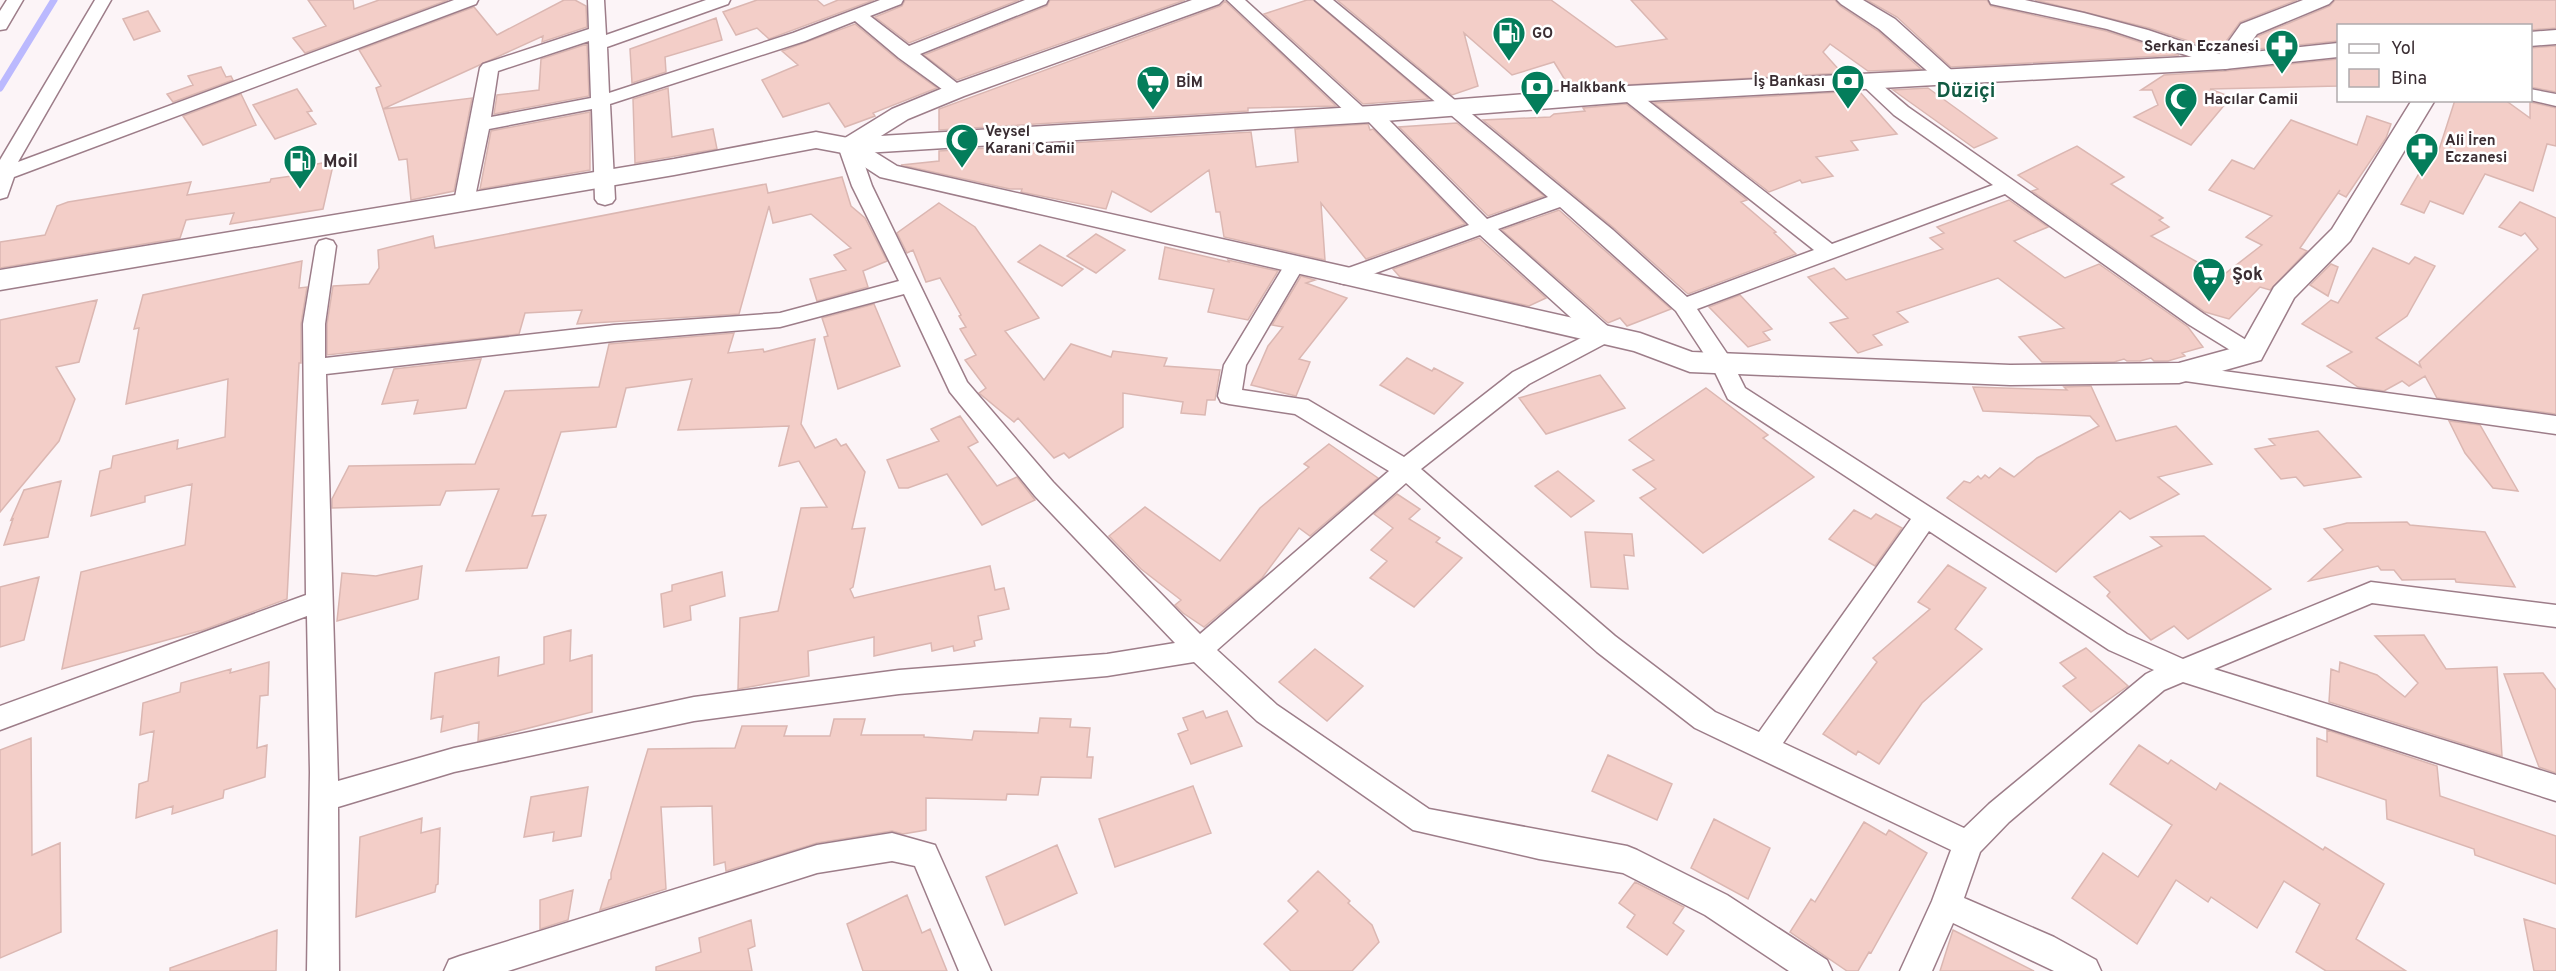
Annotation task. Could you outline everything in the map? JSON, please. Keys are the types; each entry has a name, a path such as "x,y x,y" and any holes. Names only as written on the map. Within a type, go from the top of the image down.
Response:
{"main road":[{"path":"2532,39 2556,37"},
{"path":"0,280 464,202 604,189 816,158 848,146 1456,108 1628,94 2225,62 2337,50"},
{"path":"0,301 326,246 604,189"}],"street":[{"path":"0,25 15,0"},
{"path":"0,193 8,163 103,0"},
{"path":"6,173 470,0"},
{"path":"596,0 604,189"},
{"path":"464,202 489,68 722,0"},
{"path":"480,125 602,101 859,16 895,0"},
{"path":"905,54 1040,0"},
{"path":"848,146 900,114 956,91 1212,0"},
{"path":"1235,0 1366,114 1482,226 1604,335"},
{"path":"1323,0 1456,108 1480,132 1562,199 1684,306 1722,364 1736,393 2118,642 2183,671 2556,788"},
{"path":"1851,0 1887,24 1948,77"},
{"path":"1997,0 2031,6 2167,40 2225,62 2250,29 2322,0"},
{"path":"859,16 905,54 956,91"},
{"path":"1868,82 1901,111 2196,319 2252,353"},
{"path":"1628,94 1830,253"},
{"path":"2532,94 2556,100"},
{"path":"2180,373 2252,353 2283,293 2341,236 2423,102"},
{"path":"848,146 889,172 1604,335 1641,344 1690,363 2010,375 2180,373 2556,425"},
{"path":"848,146 862,186 958,386 1044,489 1199,650 1267,713 1424,821 1626,860 1716,905 1816,971"},
{"path":"1684,306 2008,186"},
{"path":"1344,277 1562,199"},
{"path":"323,971 324,798 314,324 326,246"},
{"path":"1294,266 1235,365 1230,396 1300,406 1405,469 1606,644 1705,720 1968,844"},
{"path":"315,367 614,333 780,320 911,285"},
{"path":"324,798 454,760 694,709 899,682 1107,665 1199,650 1250,608 1405,469 1521,378 1604,335"},
{"path":"1764,748 1925,518"},
{"path":"1916,971 1946,905 1968,844 2000,813 2155,682 2371,592 2556,616"},
{"path":"0,718 319,601"},
{"path":"460,971 817,859 892,847 925,855 975,971"},
{"path":"1946,905 2043,948 2085,971"}],"building":[{"path":"308,0 353,0 354,9 379,0 448,0 305,53 293,38 326,26"},
{"path":"564,0 575,0 586,6 587,27 542,42 543,36 383,109 376,88 381,86 359,50 474,7 497,35"},
{"path":"757,0 817,0 824,6 838,0 874,0 769,39 757,28 736,35 723,12"},
{"path":"905,0 1019,0 909,43 875,17 902,6"},
{"path":"1050,0 1185,0 957,80 924,55 1047,6"},
{"path":"1313,0 1429,99 1363,104 1264,14"},
{"path":"1337,0 1551,0 1616,47 1667,39 1631,0 1835,0 1840,6 1878,31 1921,69 1868,71 1830,44 1823,52 1842,73 1570,88 1554,62 1512,75 1464,33 1478,86 1452,95"},
{"path":"1867,0 1987,0 1991,6 2106,31 2179,55 1951,67 1897,17"},
{"path":"2035,0 2297,0 2240,22 2219,51 2149,28"},
{"path":"2335,0 2556,0 2556,28 2532,30 2532,24 2337,24 2337,41 2248,50 2258,36 2330,6"},
{"path":"1225,1 1336,106 1248,108 1248,111 939,130 939,109 1220,6"},
{"path":"148,11 160,31 134,40 123,19"},
{"path":"716,18 722,40 665,57 666,72 632,83 630,49"},
{"path":"855,24 898,60 937,88 873,113 875,116 845,127 829,103 783,117 762,80 798,65 782,51"},
{"path":"587,44 589,96 494,114 497,95 539,90 541,59"},
{"path":"2556,46 2556,92 2532,87 2532,48"},
{"path":"2337,59 2337,86 2210,89 2231,97 2191,145 2134,117 2158,105 2152,90 2141,90 2164,75"},
{"path":"221,67 226,77 231,76 233,80 173,102 167,94 193,85 188,76"},
{"path":"668,88 672,137 713,129 717,149 635,163 633,99"},
{"path":"1928,88 1997,138 1974,148 1893,90"},
{"path":"297,89 312,111 307,112 316,124 275,139 253,105"},
{"path":"1859,91 1897,134 1851,141 1858,150 1816,157 1833,176 1802,183 1800,180 1769,192 1654,103"},
{"path":"241,94 256,125 203,145 183,116"},
{"path":"472,98 454,191 411,200 407,159 399,160 383,109"},
{"path":"2454,102 2508,102 2530,118 2530,102 2556,108 2556,146 2547,144 2533,191 2485,174 2463,214 2430,201 2424,213 2401,204 2431,153 2437,156"},
{"path":"1626,104 1747,200 1741,202 1776,232 1774,233 1796,254 1688,294 1614,228 1483,120 1550,117 1554,114 1585,111 1583,108"},
{"path":"590,112 590,170 480,189 491,131"},
{"path":"2367,116 2391,124 2386,138 2346,197 2338,193 2340,190 2300,248 2307,251 2270,290 2260,287 2229,319 2205,312 2032,191 2038,189 2018,175 2077,146 2124,177 2111,184 2163,218 2159,220 2169,227 2151,236 2222,276 2262,245 2246,237 2272,216 2209,190 2232,160 2254,169 2291,120 2357,145"},
{"path":"1457,123 1544,196 1488,216 1399,127"},
{"path":"1368,124 1370,130 1373,129 1465,224 1366,259 1321,203 1325,260 1224,237 1220,212 1216,212 1209,170 1151,212 1112,191 1106,209 1021,192 1022,189 1010,189 901,165 939,161 939,151 1251,132 1256,167 1298,162 1295,129"},
{"path":"334,161 323,209 230,224 234,213 186,220 180,238 0,268 0,242 45,235 57,206 68,202 191,182 187,195 270,182 271,179 299,175 294,168"},
{"path":"842,177 851,206 865,218 887,261 863,271 868,287 817,301 810,279 846,270 834,255 851,248 811,214 773,223 769,206 739,314 577,324 582,310 525,313 519,334 327,355 327,324 333,286 369,284 379,268 378,250 433,236 435,248 766,184 768,193"},
{"path":"2009,200 2048,227 2014,241 2065,278 2099,264 2188,327 2203,347 2182,353 2185,356 2168,361 2154,361 2151,358 2140,361 2124,359 2114,362 2042,362 2019,337 2064,328 1998,278 1897,312 1908,322 1873,335 1882,345 1858,353 1830,323 1848,318 1808,277 1834,268 1846,280 1943,249 1930,238 1944,233 1937,227"},
{"path":"2520,202 2556,218 2556,414 2437,398 2425,376 2409,386 2402,381 2384,391 2358,387 2327,366 2352,352 2302,324 2331,300 2338,303 2373,248 2409,264 2415,257 2435,266 2407,316 2376,338 2421,367 2419,362 2538,249 2525,233 2521,236 2499,227"},
{"path":"939,203 975,227 1039,318 1005,331 1044,380 1071,344 1111,357 1113,351 1167,358 1164,366 1220,370 1215,400 1207,400 1205,415 1181,413 1183,402 1123,393 1123,427 1069,458 1064,453 1054,458 1018,418 1014,422 979,393 986,388 965,360 976,355 960,329 966,327 959,316 961,315 940,278 926,282 913,250 907,253 897,233"},
{"path":"1559,210 1671,309 1627,326 1620,318 1608,323 1502,230"},
{"path":"1096,234 1125,250 1096,273 1067,256"},
{"path":"1479,238 1546,298 1529,306 1400,277 1393,269"},
{"path":"1040,245 1083,269 1062,286 1018,262"},
{"path":"1165,247 1278,271 1248,320 1208,312 1214,289 1159,279"},
{"path":"302,261 299,288 307,287 301,324 301,363 299,363 287,599 203,630 62,669 81,572 185,545 192,484 145,496 145,502 91,516 100,471 111,468 113,456 178,440 177,449 225,437 228,379 126,404 139,328 134,329 143,295"},
{"path":"2331,264 2338,267 2328,296 2310,285"},
{"path":"1301,276 1315,280 1306,283 1347,298 1299,359 1310,362 1296,396 1251,385 1268,346 1283,327 1272,325"},
{"path":"1740,295 1772,329 1763,332 1770,340 1748,347 1709,307"},
{"path":"97,300 79,362 56,367 75,399 59,441 0,512 0,320"},
{"path":"874,304 900,366 838,389 824,337 828,336 822,318"},
{"path":"734,333 728,353 763,349 764,352 815,339 801,424 815,448 836,439 841,446 846,444 865,472 852,529 865,528 853,587 850,589 854,598 990,566 995,590 1004,588 1009,609 978,616 982,639 974,641 975,646 954,651 953,646 932,651 931,643 874,656 874,637 808,651 809,676 738,689 740,618 778,611 801,508 827,507 799,461 779,466 789,426 678,430 692,379 626,388 616,427 561,432 532,516 546,515 527,568 466,571 499,489 446,491 440,505 332,508 332,499 349,466 475,464 505,391 599,387 609,344"},
{"path":"1407,358 1432,371 1434,368 1463,383 1434,414 1380,385"},
{"path":"481,359 466,408 414,414 418,400 382,404 394,369"},
{"path":"1600,375 1625,408 1546,434 1519,398"},
{"path":"2091,386 2116,441 2176,426 2212,464 2158,477 2179,494 2130,519 2120,511 2056,572 1947,498 1964,481 1970,483 1978,476 1981,479 1985,475 1989,478 2000,468 2014,477 2037,458 2099,426 2090,416 1983,411 1973,387 2067,390 2064,387"},
{"path":"1706,388 1768,435 1763,438 1814,477 1703,553 1640,498 1656,489 1633,470 1654,460 1629,440"},
{"path":"960,416 978,442 968,447 997,486 1017,477 1035,500 982,525 947,474 908,488 899,488 887,460 939,441 931,429"},
{"path":"2449,421 2480,425 2518,491 2493,488 2465,453"},
{"path":"2318,431 2361,477 2304,486 2296,477 2281,479 2255,449 2275,445 2269,439"},
{"path":"1329,444 1378,478 1310,536 1299,528 1262,578 1204,627 1183,613 1175,605 1181,600 1141,569 1109,536 1145,507 1220,561 1260,508 1309,467 1304,464"},
{"path":"1558,471 1594,501 1571,517 1535,486"},
{"path":"61,481 48,537 4,545 13,519 11,520 24,490"},
{"path":"1397,494 1420,509 1409,519 1440,538 1436,542 1462,558 1414,607 1370,578 1387,561 1371,550 1393,528 1374,514"},
{"path":"1854,510 1871,519 1876,514 1902,528 1875,566 1829,539"},
{"path":"2407,522 2410,525 2485,532 2515,587 2456,582 2455,579 2402,580 2394,570 2381,570 2378,566 2309,581 2343,550 2324,529 2347,523"},
{"path":"1585,532 1632,534 1634,556 1624,555 1628,589 1591,587"},
{"path":"2204,536 2271,589 2188,639 2174,626 2151,640 2107,596 2110,592 2094,577 2162,546 2151,537"},
{"path":"1948,565 1986,588 1955,629 1982,649 1922,703 1879,764 1858,751 1856,755 1823,734 1877,662 1873,658 1930,609 1918,602"},
{"path":"422,566 418,599 337,621 342,573 376,576"},
{"path":"722,572 725,596 690,606 691,620 664,627 661,594 672,591 672,585"},
{"path":"39,577 24,640 0,647 0,587"},
{"path":"571,630 570,661 592,655 592,712 478,741 479,722 441,732 443,716 431,719 435,673 499,657 498,676 544,664 544,637"},
{"path":"2424,635 2446,669 2497,667 2502,756 2329,702 2331,669 2339,672 2340,662 2377,675 2405,697 2418,683 2375,636"},
{"path":"2086,648 2128,686 2091,712 2063,686 2076,678 2060,663"},
{"path":"1315,649 1363,686 1327,721 1279,682"},
{"path":"269,662 268,695 260,696 257,748 267,745 265,777 224,790 223,798 172,814 173,806 136,818 139,784 148,781 154,731 140,735 143,703 180,692 181,683 231,669 230,673"},
{"path":"2543,673 2556,690 2556,773 2539,767 2504,674"},
{"path":"1203,711 1206,718 1227,711 1242,746 1191,764 1178,734 1188,730 1183,718"},
{"path":"1040,718 1071,719 1070,727 1090,728 1087,757 1093,757 1091,778 1041,777 1038,795 1007,794 1006,800 926,798 926,830 903,834 892,831 817,843 726,871 725,862 714,865 712,806 661,807 666,889 600,910 648,749 735,748 742,726 787,726 784,736 830,736 834,719 865,719 861,735 924,735 924,737 972,740 974,731 1038,733"},
{"path":"2327,730 2437,766 2440,796 2556,836 2556,884 2475,855 2474,849 2387,819 2386,800 2317,776 2317,738 2327,742"},
{"path":"31,738 32,855 60,843 61,932 0,958 0,750"},
{"path":"2139,745 2168,764 2171,760 2216,790 2220,783 2323,850 2325,847 2384,884 2356,939 2406,971 2326,971 2296,952 2320,904 2284,881 2257,928 2211,897 2208,902 2176,880 2137,944 2072,898 2103,853 2138,877 2172,825 2110,784"},
{"path":"1608,755 1672,784 1657,820 1592,791"},
{"path":"1193,786 1211,833 1115,867 1099,819"},
{"path":"588,787 581,836 553,841 554,832 524,837 531,797"},
{"path":"422,818 421,833 440,828 438,884 435,892 356,917 360,837"},
{"path":"1714,819 1770,848 1748,899 1691,868"},
{"path":"1864,822 1886,835 1889,830 1927,853 1871,953 1869,952 1858,971 1847,971 1790,932 1811,899 1815,902"},
{"path":"1057,845 1077,893 1005,925 986,877"},
{"path":"1318,871 1372,925 1379,942 1352,971 1291,971 1264,944 1298,911 1288,901"},
{"path":"1635,882 1684,907 1673,923 1684,931 1667,955 1627,927 1635,915 1619,903"},
{"path":"573,890 568,920 540,929 540,900"},
{"path":"907,895 922,933 930,929 947,971 863,971 847,924"},
{"path":"2524,919 2556,929 2556,971 2534,971"},
{"path":"751,920 755,946 748,949 752,971 656,971 656,967 701,952 699,938"},
{"path":"277,930 276,971 170,971 170,968"},
{"path":"1953,930 2034,971 1940,971"}],"waterway":[{"path":"0,88 54,0"}],"place":[{"name":"GO","path":"1509,62"},
{"name":"Serkan Eczanesi","path":"2282,75"},
{"name":"İş Bankası","path":"1848,110"},
{"name":"BİM","path":"1153,111"},
{"name":"Halkbank","path":"1537,116"},
{"name":"Hacılar Camii","path":"2181,128"},
{"name":"Veysel Karani Camii","path":"962,169"},
{"name":"Ali İren Eczanesi","path":"2422,178"},
{"name":"Moil","path":"300,190"},
{"name":"Şok","path":"2209,303"}],"district":[{"name":"Düziçi","path":"1966,90"}]}
